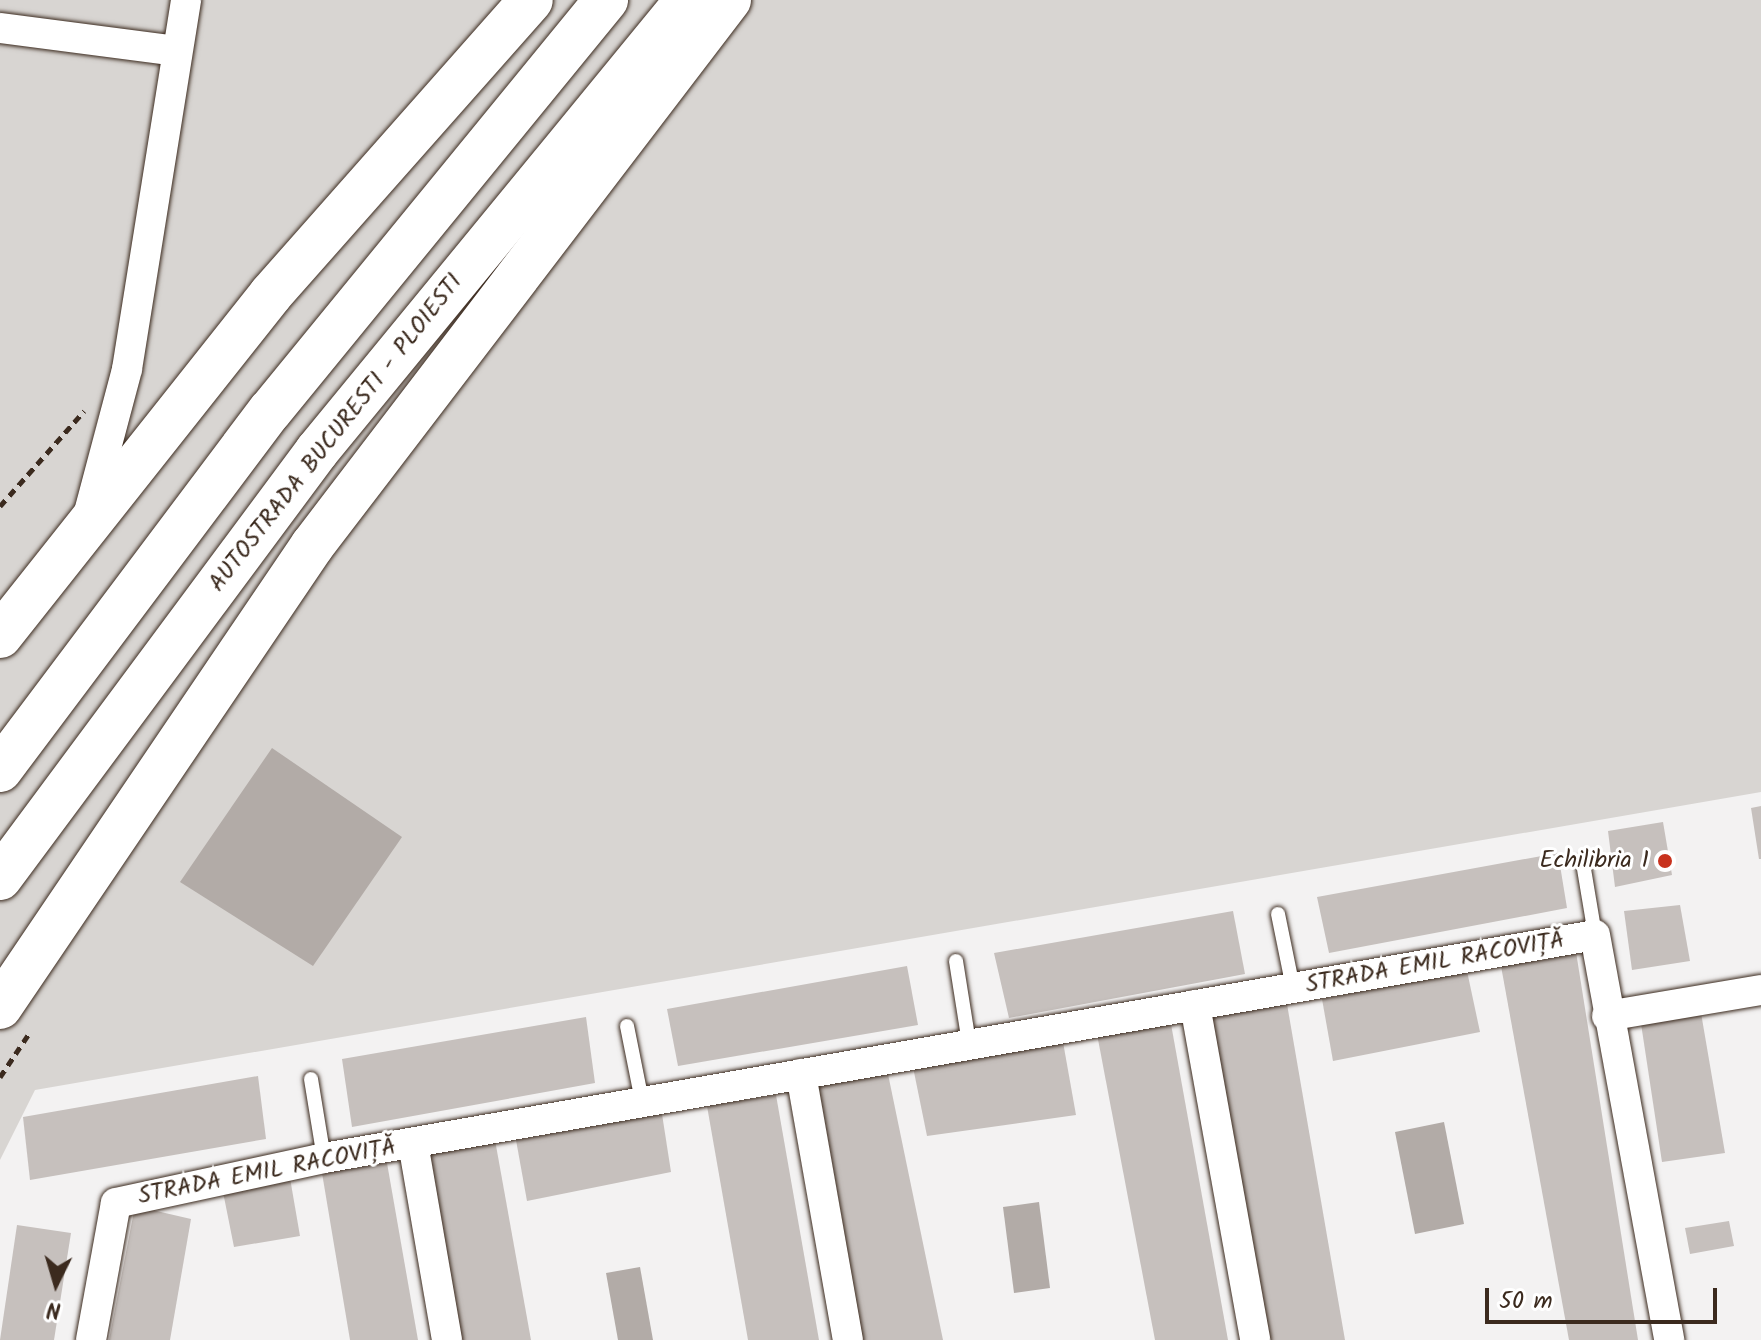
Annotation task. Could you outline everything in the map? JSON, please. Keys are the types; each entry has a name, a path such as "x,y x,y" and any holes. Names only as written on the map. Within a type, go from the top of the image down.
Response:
{"highway":[{"path":"0,636 87,520 271,294 531,0"},
{"path":"0,770 270,411 606,0"},
{"name":"AUTOSTRADA BUCURESTI - PLOIESTI","path":"0,878 317,451 687,0"},
{"path":"0,1007 312,546 729,0"}],"street":[{"path":"87,520 127,369 186,0"},
{"path":"0,28 177,51"},
{"name":"STRADA EMIL RACOVIȚĂ","path":"91,1340 116,1203 324,1158 1595,935 1607,1016 1669,1340"},
{"path":"1607,1016 1761,990"},
{"path":"1195,1005 1255,1340"},
{"path":"801,1074 848,1340"},
{"name":"STRADA EMIL RACOVIȚĂ","path":"413,1143 447,1340"}],"lane":[{"path":"1583,863 1595,935"},
{"path":"1278,914 1293,988"},
{"path":"956,961 969,1043"},
{"path":"627,1026 642,1101"},
{"path":"311,1079 324,1158"}],"path":[{"path":"0,506 53,441 127,369"}],"shaded area":[{"path":"0,0 1761,0 1761,792 35,1090 0,1160"},
{"path":"272,748 402,837 313,966 180,882"},
{"path":"1444,1122 1464,1224 1415,1234 1395,1132"},
{"path":"1039,1202 1050,1288 1014,1293 1003,1207"},
{"path":"640,1267 653,1340 618,1340 606,1273"}],"building":[{"path":"1761,806 1761,859 1759,859 1751,808"},
{"path":"1663,822 1672,875 1615,887 1608,831"},
{"path":"1558,853 1567,908 1329,953 1317,897"},
{"path":"1680,905 1690,961 1632,970 1624,911"},
{"path":"1233,911 1245,974 1009,1018 994,953"},
{"path":"1576,952 1638,1340 1569,1340 1501,966"},
{"path":"907,966 918,1025 678,1066 667,1009"},
{"path":"1467,971 1480,1032 1333,1061 1322,999"},
{"path":"1287,1004 1345,1340 1269,1340 1209,1018"},
{"path":"1700,1007 1725,1153 1662,1162 1640,1017"},
{"path":"586,1017 595,1083 352,1127 342,1059"},
{"path":"1171,1024 1228,1340 1155,1340 1097,1034"},
{"path":"1063,1042 1076,1115 927,1136 913,1067"},
{"path":"888,1074 943,1340 862,1340 816,1086"},
{"path":"258,1076 266,1139 30,1180 23,1117"},
{"path":"776,1095 819,1340 748,1340 707,1106"},
{"path":"662,1114 671,1172 527,1201 516,1140"},
{"path":"495,1140 531,1340 462,1340 428,1151"},
{"path":"387,1163 418,1340 350,1340 322,1173"},
{"path":"290,1178 300,1236 234,1247 223,1192"},
{"path":"135,1206 191,1219 170,1340 109,1340"},
{"path":"1729,1221 1734,1246 1690,1254 1685,1228"},
{"path":"17,1225 71,1233 54,1340 0,1340"}],"place":[{"name":"Echilibria 1","path":"1665,861"}]}
